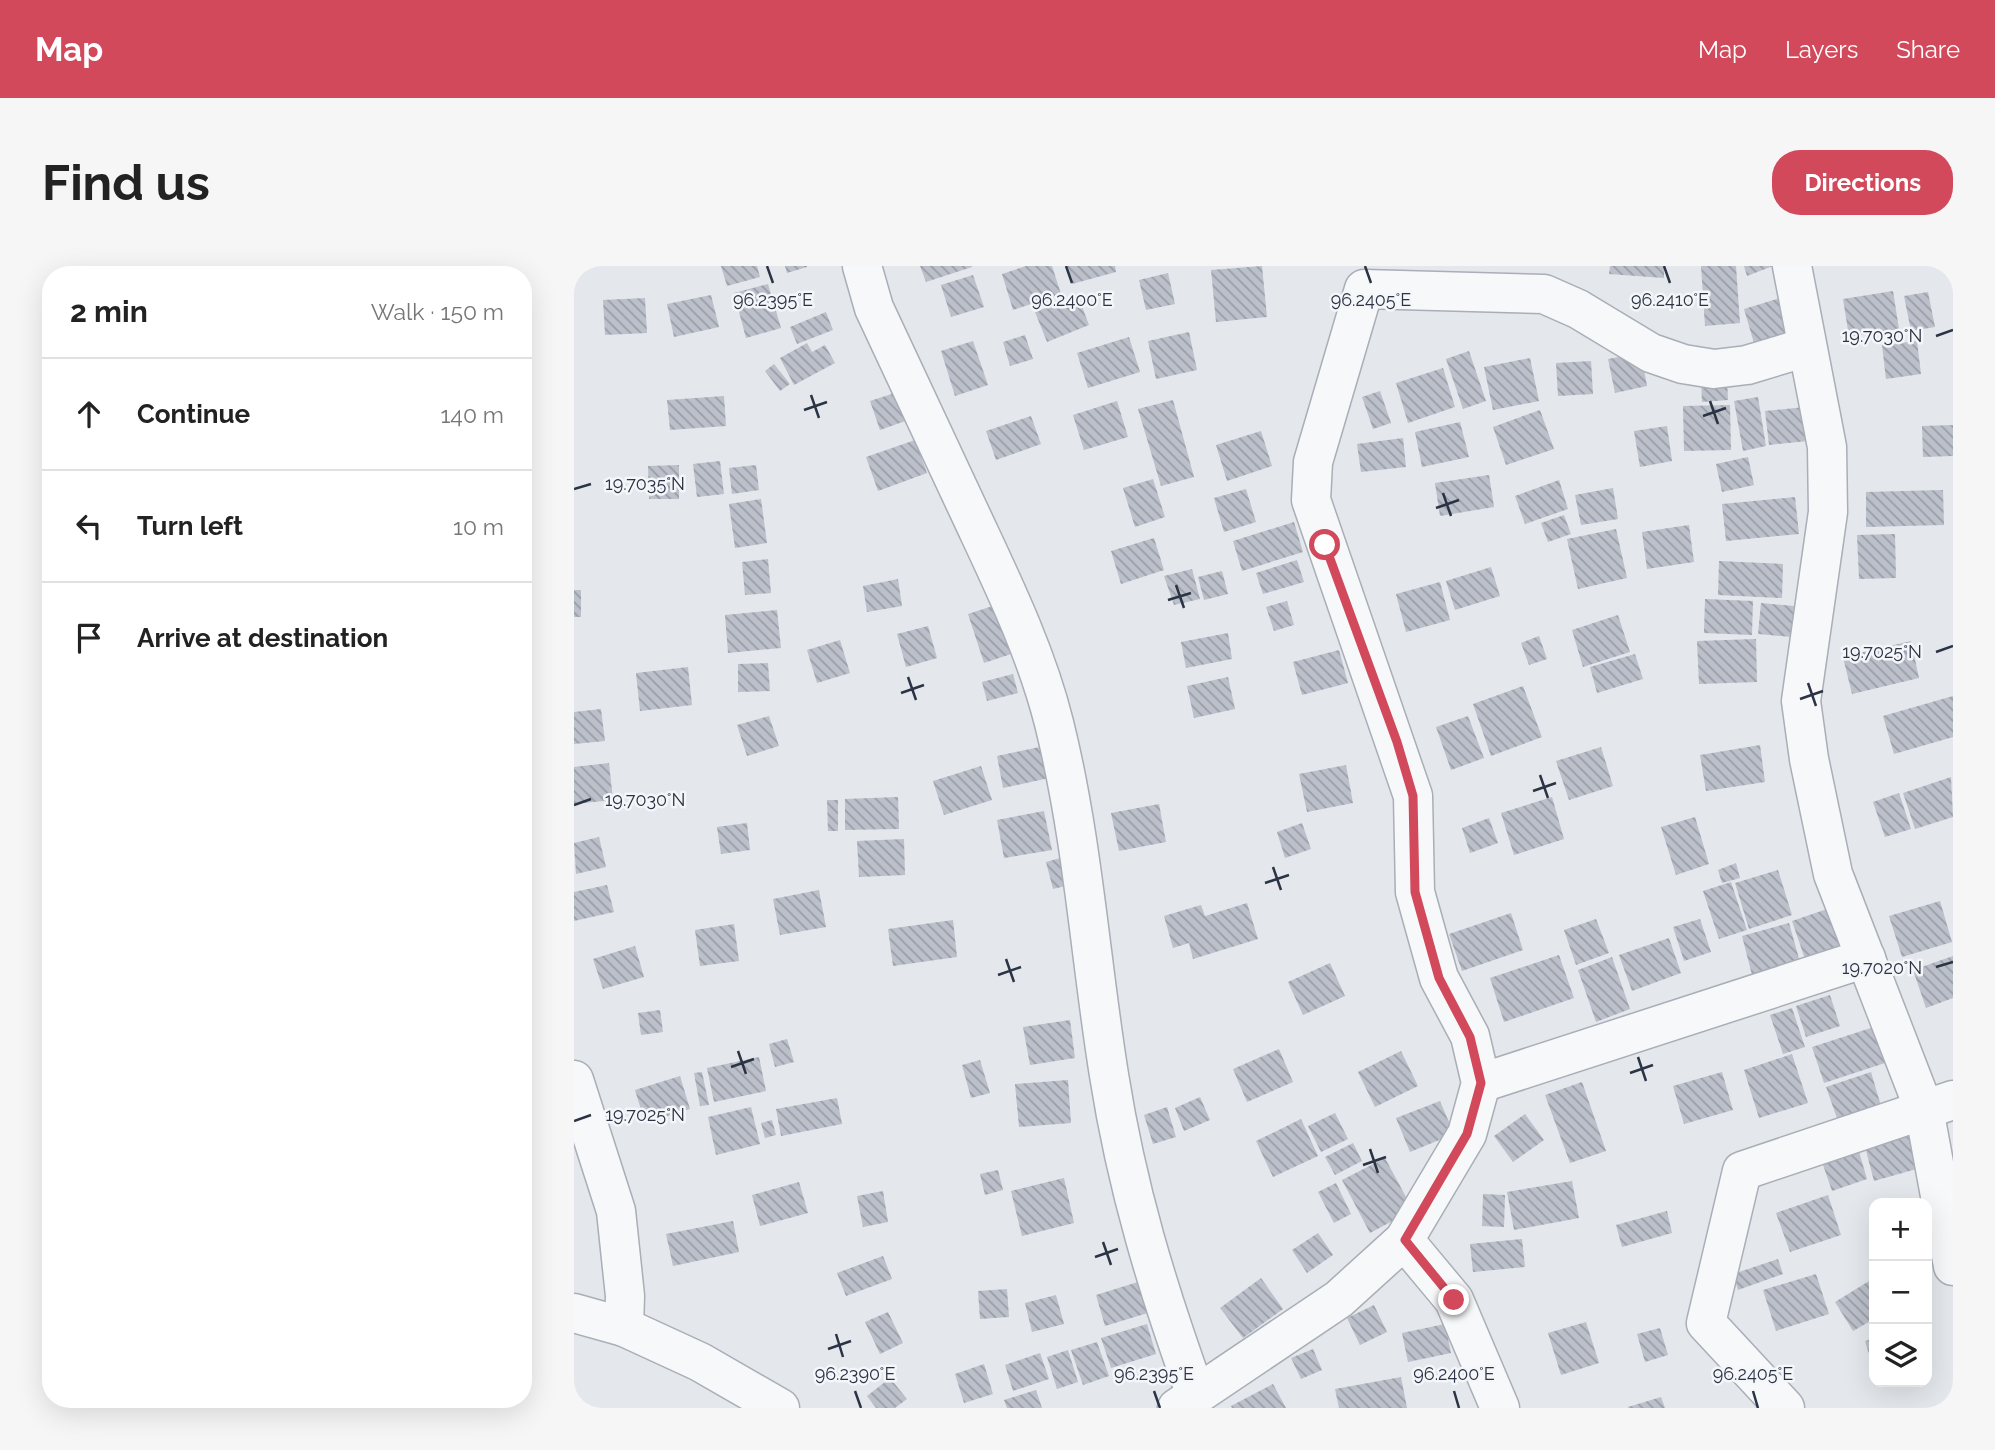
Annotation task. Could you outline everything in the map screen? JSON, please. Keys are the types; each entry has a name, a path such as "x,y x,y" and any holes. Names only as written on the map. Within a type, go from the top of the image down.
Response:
{"street":[{"path":"862,266 874,308 992,561 1037,666 1054,723 1085,882 1109,1073 1124,1159 1186,1402 1339,1299 1405,1240 1467,1134 1481,1083 1470,1037 1439,978 1415,892 1413,796 1311,500 1315,451 1363,278 1544,294 1578,309 1651,353 1683,365 1714,369 1746,365 1807,347"},
{"path":"1792,266 1827,447 1828,512 1801,701 1809,759 1833,874 1866,958 1939,1104 1953,1266"},
{"path":"1481,1083 1866,958"},
{"path":"574,1080 616,1211 625,1296 624,1327"},
{"path":"1785,1408 1706,1323 1742,1171 1939,1104"},
{"path":"1405,1240 1454,1300 1500,1408"},
{"path":"574,1313 624,1327 700,1362 780,1408"}],"building":[{"path":"721,266 757,266 760,277 727,286"},
{"path":"785,266 807,266 807,267 787,273"},
{"path":"920,266 972,266 972,267 926,282"},
{"path":"1026,266 1052,266 1061,294 1013,310 1002,274"},
{"path":"1067,266 1115,266 1116,272 1072,284"},
{"path":"1262,266 1267,317 1216,322 1211,270"},
{"path":"1610,266 1664,266 1664,278 1609,274"},
{"path":"1701,266 1736,266 1740,323 1705,326"},
{"path":"1744,266 1773,266 1747,276"},
{"path":"1168,273 1175,304 1146,310 1139,280"},
{"path":"973,275 984,307 951,317 941,285"},
{"path":"768,284 781,328 746,338 734,293"},
{"path":"1893,291 1899,329 1849,337 1843,299"},
{"path":"1928,292 1935,327 1911,331 1904,296"},
{"path":"711,295 719,327 674,337 667,304"},
{"path":"1078,296 1089,325 1047,342 1035,312"},
{"path":"1783,297 1795,339 1756,350 1744,309"},
{"path":"645,298 647,333 605,335 603,300"},
{"path":"826,312 833,330 797,344 790,327"},
{"path":"1189,332 1197,370 1156,379 1148,341"},
{"path":"1025,335 1033,359 1010,366 1003,342"},
{"path":"1129,337 1140,372 1088,388 1077,353"},
{"path":"973,341 988,385 955,396 941,351"},
{"path":"1917,341 1921,374 1886,379 1882,345"},
{"path":"807,343 812,352 825,345 835,363 794,385 780,358"},
{"path":"1469,351 1486,401 1463,409 1446,359"},
{"path":"1641,353 1647,386 1615,393 1608,359"},
{"path":"1530,358 1539,401 1493,410 1484,367"},
{"path":"1591,361 1593,394 1558,396 1556,363"},
{"path":"774,364 790,384 780,391 765,371"},
{"path":"1443,368 1455,407 1408,423 1396,383"},
{"path":"1727,378 1728,400 1702,402 1701,380"},
{"path":"901,391 911,419 880,430 870,401"},
{"path":"1380,391 1391,423 1373,429 1362,397"},
{"path":"724,396 726,426 670,430 667,400"},
{"path":"1758,397 1766,446 1743,451 1734,401"},
{"path":"1173,400 1194,477 1161,486 1138,409"},
{"path":"1117,401 1128,437 1084,450 1073,415"},
{"path":"1730,405 1731,450 1684,451 1683,406"},
{"path":"1805,407 1808,441 1769,445 1765,411"},
{"path":"1540,410 1554,449 1506,465 1493,427"},
{"path":"1031,416 1041,444 996,460 986,431"},
{"path":"1460,422 1469,457 1422,467 1415,432"},
{"path":"1953,425 1953,456 1923,457 1922,426"},
{"path":"1667,426 1672,461 1640,467 1634,431"},
{"path":"1261,431 1272,466 1227,481 1216,445"},
{"path":"1403,438 1406,467 1361,472 1357,444"},
{"path":"915,440 927,473 878,491 866,457"},
{"path":"1748,457 1754,485 1722,492 1716,464"},
{"path":"720,461 724,494 697,497 693,464"},
{"path":"679,465 679,499 649,499 648,466"},
{"path":"756,465 759,490 732,494 729,468"},
{"path":"1489,475 1494,507 1440,516 1435,483"},
{"path":"1153,479 1165,517 1135,527 1123,488"},
{"path":"1559,480 1568,509 1525,524 1515,496"},
{"path":"1613,488 1618,519 1581,525 1575,495"},
{"path":"1246,489 1256,522 1224,532 1214,498"},
{"path":"1943,490 1944,525 1866,527 1866,492"},
{"path":"1795,497 1799,534 1726,541 1722,504"},
{"path":"761,499 767,543 735,548 729,504"},
{"path":"1564,515 1571,534 1548,542 1541,523"},
{"path":"1294,522 1303,552 1242,571 1233,541"},
{"path":"1689,525 1694,562 1647,569 1642,532"},
{"path":"1616,529 1627,578 1578,589 1567,539"},
{"path":"1895,534 1896,578 1859,579 1857,535"},
{"path":"1154,538 1164,570 1121,584 1111,551"},
{"path":"768,559 771,593 745,595 742,562"},
{"path":"1297,560 1304,582 1263,594 1256,573"},
{"path":"1719,561 1783,564 1782,598 1718,595"},
{"path":"1491,567 1500,596 1455,610 1446,581"},
{"path":"1192,569 1200,599 1174,605 1164,576"},
{"path":"1222,571 1228,594 1204,600 1198,577"},
{"path":"898,579 902,606 867,612 863,586"},
{"path":"1440,582 1450,620 1406,632 1396,594"},
{"path":"574,590 581,590 581,617 574,617"},
{"path":"1705,599 1753,601 1752,635 1704,633"},
{"path":"1287,601 1294,625 1274,631 1266,607"},
{"path":"1005,602 1020,651 984,663 968,614"},
{"path":"1761,603 1794,606 1792,637 1758,634"},
{"path":"777,610 781,648 728,653 725,615"},
{"path":"1618,615 1630,652 1583,667 1572,630"},
{"path":"928,626 937,658 906,667 897,634"},
{"path":"1228,633 1232,659 1186,668 1181,642"},
{"path":"1539,636 1547,659 1529,665 1521,643"},
{"path":"1756,639 1757,682 1699,684 1697,641"},
{"path":"840,640 850,673 817,683 807,650"},
{"path":"1911,641 1919,678 1852,694 1843,657"},
{"path":"1339,650 1348,683 1302,695 1293,662"},
{"path":"1635,654 1643,679 1597,693 1590,667"},
{"path":"768,663 770,691 738,692 738,664"},
{"path":"688,667 692,705 640,711 636,673"},
{"path":"1013,674 1018,693 987,701 982,682"},
{"path":"1228,677 1235,709 1194,718 1187,686"},
{"path":"1523,686 1542,737 1491,756 1473,704"},
{"path":"1953,696 1953,737 1894,754 1883,716"},
{"path":"601,709 605,741 574,744 574,712"},
{"path":"769,716 779,746 747,756 737,725"},
{"path":"1468,716 1484,758 1451,770 1436,727"},
{"path":"1760,745 1765,782 1706,791 1700,755"},
{"path":"1044,746 1049,778 1003,788 997,756"},
{"path":"1601,747 1613,786 1569,800 1556,761"},
{"path":"609,763 613,800 574,804 574,767"},
{"path":"1346,765 1353,803 1307,812 1299,774"},
{"path":"981,766 992,800 944,815 933,781"},
{"path":"1951,777 1953,817 1915,829 1903,793"},
{"path":"1899,793 1911,829 1885,837 1873,802"},
{"path":"898,797 899,829 845,830 845,799"},
{"path":"1552,797 1564,839 1514,855 1501,813"},
{"path":"827,800 838,800 838,831 828,831"},
{"path":"1159,804 1166,842 1119,851 1111,813"},
{"path":"1044,811 1052,850 1004,858 997,820"},
{"path":"1695,817 1709,864 1676,875 1661,827"},
{"path":"1489,818 1498,843 1470,853 1462,828"},
{"path":"747,823 750,850 721,854 717,827"},
{"path":"1302,823 1311,849 1285,858 1277,832"},
{"path":"599,837 606,867 576,874 574,843"},
{"path":"904,839 905,875 859,877 857,841"},
{"path":"1074,854 1082,882 1053,889 1046,862"},
{"path":"1736,863 1740,878 1722,883 1718,870"},
{"path":"1778,870 1792,915 1749,929 1735,883"},
{"path":"1731,882 1747,930 1719,939 1703,891"},
{"path":"607,885 614,912 574,921 574,892"},
{"path":"819,890 826,927 780,935 773,899"},
{"path":"1940,901 1952,942 1902,957 1889,916"},
{"path":"1247,903 1258,939 1193,959 1189,943 1173,948 1164,916 1201,905 1205,916"},
{"path":"1833,907 1849,951 1807,965 1792,921"},
{"path":"1511,913 1523,950 1462,971 1449,934"},
{"path":"1596,919 1609,953 1576,965 1564,930"},
{"path":"1700,919 1711,952 1684,961 1673,927"},
{"path":"953,920 957,957 893,966 888,929"},
{"path":"1789,923 1800,962 1752,975 1742,936"},
{"path":"734,924 739,961 700,966 695,930"},
{"path":"1669,938 1681,973 1632,991 1619,955"},
{"path":"635,946 644,977 603,989 593,959"},
{"path":"1559,955 1574,998 1504,1022 1490,978"},
{"path":"1953,956 1953,998 1926,1008 1913,970"},
{"path":"1612,957 1630,1009 1596,1022 1578,970"},
{"path":"1330,963 1345,996 1303,1015 1288,982"},
{"path":"1830,995 1840,1026 1806,1037 1796,1006"},
{"path":"1792,1008 1805,1047 1783,1054 1770,1015"},
{"path":"660,1010 663,1032 641,1035 638,1013"},
{"path":"1070,1020 1075,1058 1030,1065 1023,1027"},
{"path":"1877,1026 1888,1062 1824,1083 1812,1047"},
{"path":"787,1039 794,1062 775,1067 769,1044"},
{"path":"1279,1049 1293,1082 1247,1102 1233,1069"},
{"path":"1401,1051 1418,1086 1375,1107 1358,1072"},
{"path":"1792,1054 1808,1103 1759,1118 1744,1070"},
{"path":"759,1057 766,1091 714,1102 707,1068"},
{"path":"980,1060 990,1093 971,1098 962,1065"},
{"path":"702,1072 709,1105 700,1106 694,1073"},
{"path":"1722,1072 1733,1110 1684,1124 1673,1086"},
{"path":"1871,1072 1881,1106 1838,1121 1826,1087"},
{"path":"680,1076 690,1109 645,1123 635,1090"},
{"path":"1068,1080 1071,1123 1019,1127 1015,1084"},
{"path":"1582,1082 1606,1151 1570,1163 1545,1095"},
{"path":"1200,1097 1210,1120 1184,1131 1175,1108"},
{"path":"837,1098 842,1124 781,1136 776,1109"},
{"path":"1440,1101 1454,1134 1410,1152 1396,1118"},
{"path":"751,1107 760,1144 716,1155 708,1117"},
{"path":"1167,1107 1176,1137 1153,1144 1144,1115"},
{"path":"1335,1113 1348,1139 1321,1152 1308,1126"},
{"path":"1525,1114 1544,1140 1513,1162 1494,1136"},
{"path":"1301,1119 1318,1156 1273,1177 1256,1141"},
{"path":"772,1120 776,1135 765,1138 761,1123"},
{"path":"1908,1126 1920,1168 1874,1181 1863,1139"},
{"path":"1353,1143 1362,1161 1335,1175 1325,1157"},
{"path":"1857,1145 1867,1179 1832,1191 1820,1156"},
{"path":"1385,1158 1413,1210 1370,1233 1342,1180"},
{"path":"998,1170 1003,1190 985,1195 980,1174"},
{"path":"1064,1178 1074,1223 1022,1236 1011,1191"},
{"path":"1572,1181 1579,1218 1514,1230 1507,1192"},
{"path":"799,1182 808,1213 760,1226 752,1195"},
{"path":"1336,1183 1351,1214 1334,1223 1318,1192"},
{"path":"883,1191 888,1222 863,1227 857,1196"},
{"path":"1483,1194 1505,1195 1504,1227 1482,1226"},
{"path":"1828,1195 1841,1235 1790,1252 1776,1213"},
{"path":"1667,1211 1672,1233 1622,1247 1616,1225"},
{"path":"733,1221 739,1252 673,1266 666,1234"},
{"path":"1318,1233 1333,1255 1307,1273 1292,1250"},
{"path":"1522,1239 1525,1267 1473,1272 1470,1244"},
{"path":"883,1256 892,1279 846,1296 837,1273"},
{"path":"1778,1259 1783,1274 1738,1290 1733,1274"},
{"path":"1816,1274 1829,1314 1776,1331 1763,1290"},
{"path":"1261,1278 1283,1309 1243,1338 1220,1308"},
{"path":"1141,1281 1151,1312 1105,1326 1096,1295"},
{"path":"1869,1281 1869,1322 1853,1331 1835,1302"},
{"path":"1007,1289 1009,1317 980,1319 978,1291"},
{"path":"1056,1295 1064,1324 1032,1332 1025,1303"},
{"path":"1374,1305 1387,1332 1360,1345 1347,1318"},
{"path":"888,1312 903,1343 880,1354 865,1322"},
{"path":"1586,1322 1599,1363 1561,1375 1548,1333"},
{"path":"1147,1324 1156,1354 1111,1368 1101,1338"},
{"path":"1445,1324 1451,1353 1408,1362 1402,1333"},
{"path":"1660,1328 1668,1355 1645,1362 1637,1334"},
{"path":"1097,1342 1109,1376 1083,1385 1071,1350"},
{"path":"1313,1349 1322,1370 1301,1379 1291,1358"},
{"path":"1068,1350 1078,1382 1057,1389 1047,1357"},
{"path":"1040,1353 1049,1379 1013,1391 1005,1365"},
{"path":"984,1364 993,1394 964,1403 955,1374"},
{"path":"1401,1377 1407,1408 1339,1408 1335,1389"},
{"path":"890,1378 907,1399 895,1408 876,1408 867,1396"},
{"path":"1273,1384 1286,1408 1232,1408 1231,1406"},
{"path":"1036,1390 1042,1408 1007,1408 1004,1400"},
{"path":"1661,1397 1665,1408 1628,1408 1628,1407"}],"route":[{"path":"1325,545 1397,742 1413,796 1415,892 1439,978 1470,1037 1481,1083 1467,1134 1405,1240 1454,1300"}]}
